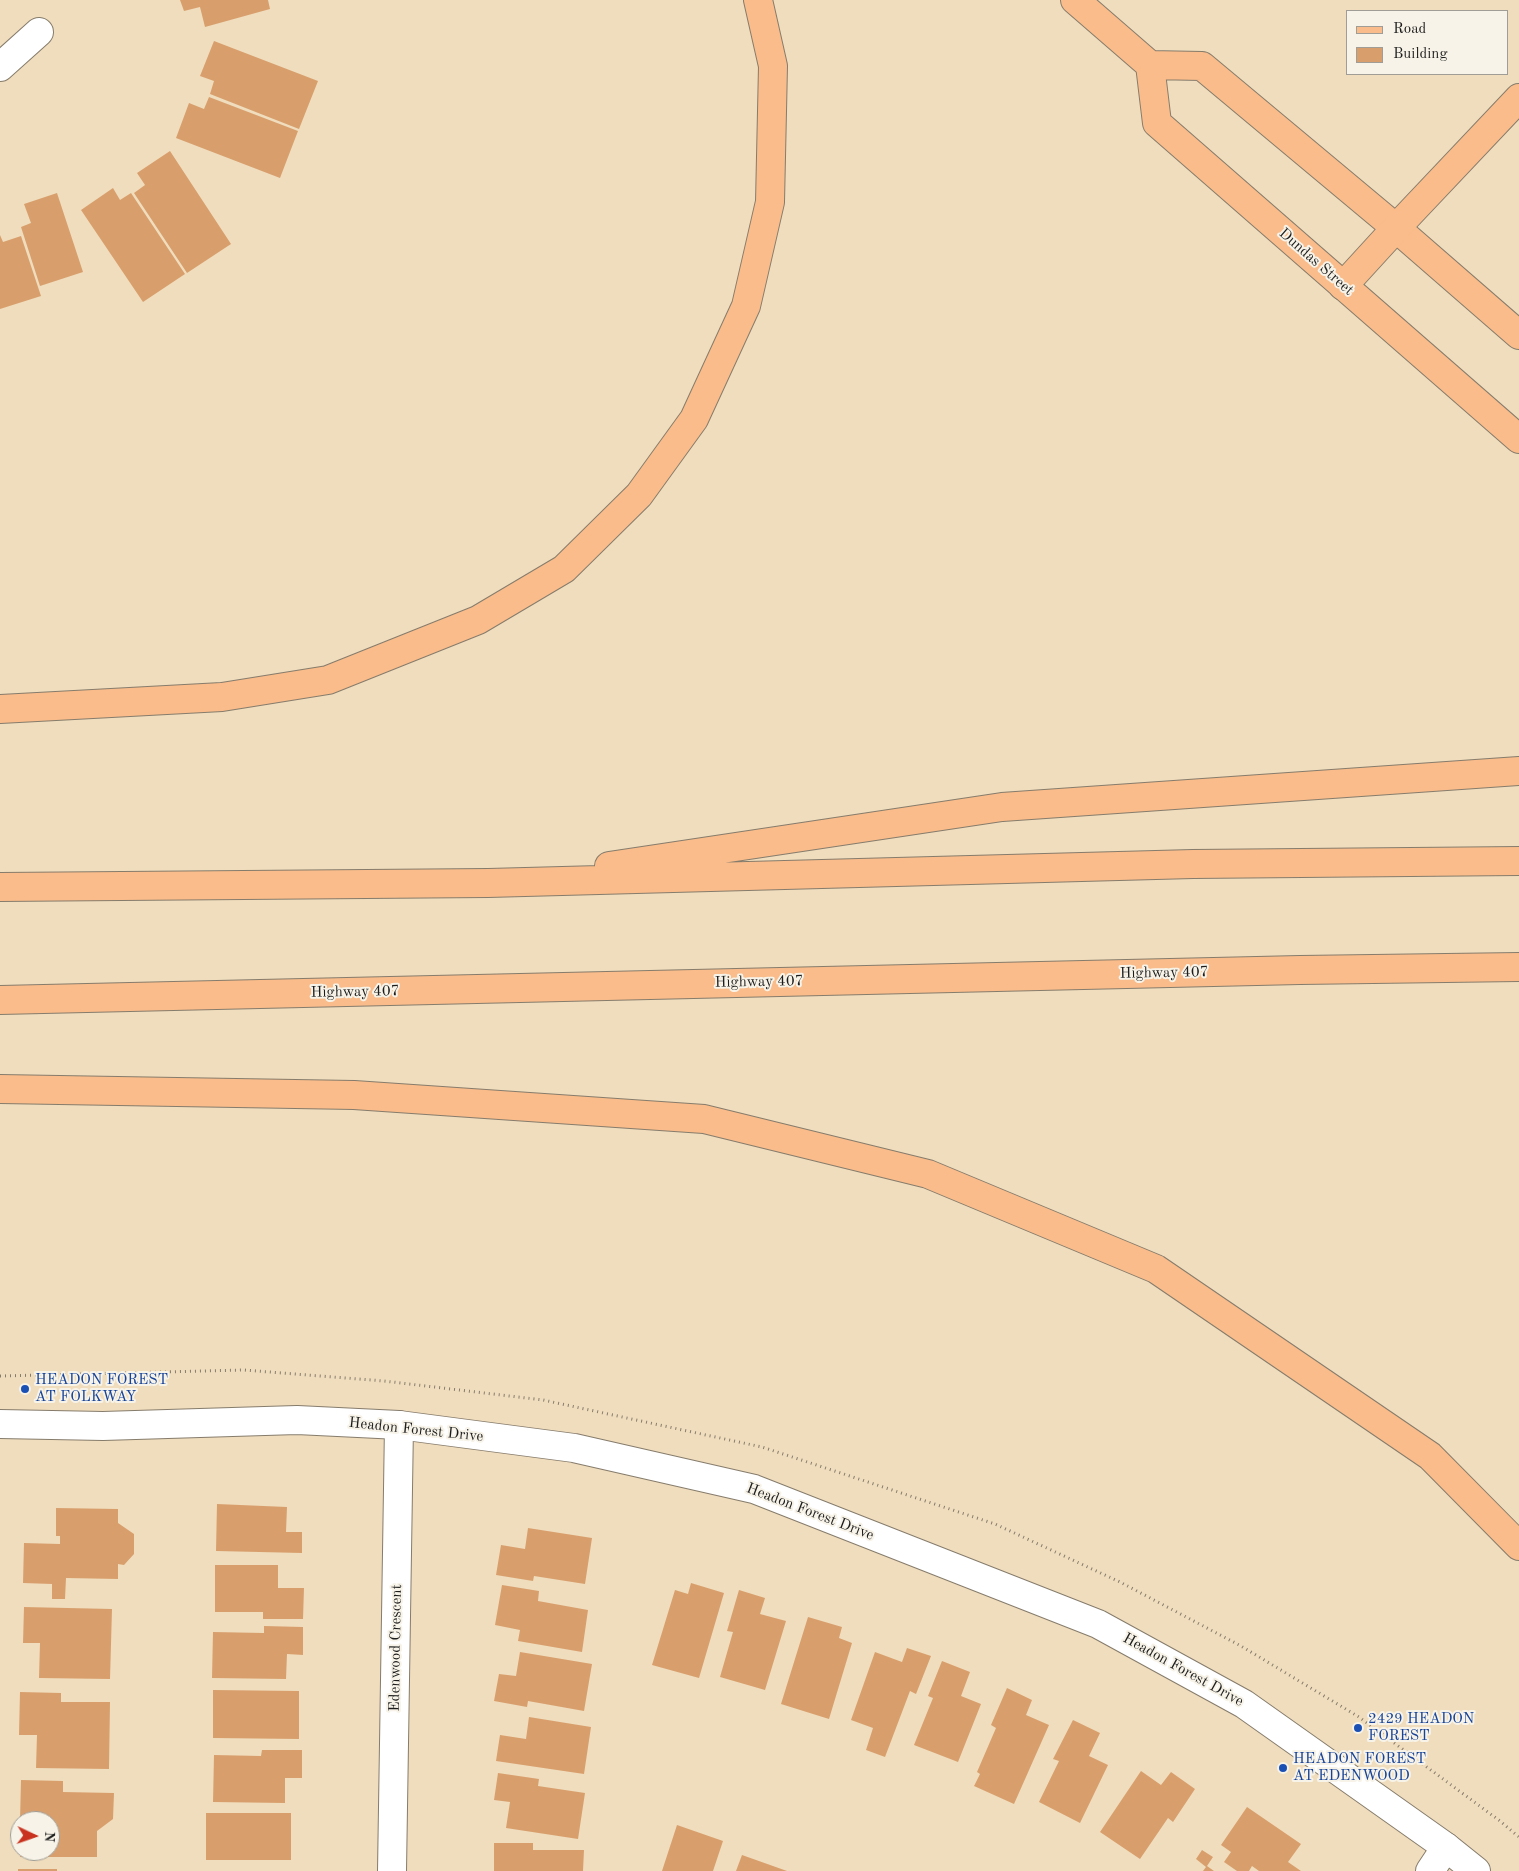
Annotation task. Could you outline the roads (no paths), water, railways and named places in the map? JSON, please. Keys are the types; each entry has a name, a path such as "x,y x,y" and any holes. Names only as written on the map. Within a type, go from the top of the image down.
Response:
{"main road":[{"path":"0,709 222,697 328,680 478,620 564,569 639,495 694,419 746,306 770,202 773,66 758,0"},
{"path":"1076,0 1150,65 1202,66 1396,228 1519,335"},
{"name":"Dundas Street","path":"1150,65 1157,123 1519,439"},
{"path":"1343,286 1519,98"},
{"path":"488,884 1002,807 1519,771"},
{"path":"0,887 488,884 1193,864 1519,861"},
{"name":"Highway 407","path":"0,1000 1270,970 1519,967"},
{"path":"0,1089 354,1095 704,1119 928,1174 1156,1269 1430,1456 1519,1546"}],"street":[{"path":"0,67 39,32"},
{"name":"Headon Forest Drive","path":"0,1424 103,1426 297,1420 400,1426 574,1448 754,1489 1098,1624 1244,1704 1446,1847 1476,1871"},
{"name":"Edenwood Crescent","path":"392,1871 400,1426"},
{"path":"1430,1871 1446,1847"}],"place":[{"name":"HEADON FOREST AT FOLKWAY","path":"25,1389"},
{"name":"2429 HEADON FOREST","path":"1358,1728"},
{"name":"HEADON FOREST AT EDENWOOD","path":"1283,1768"}]}
